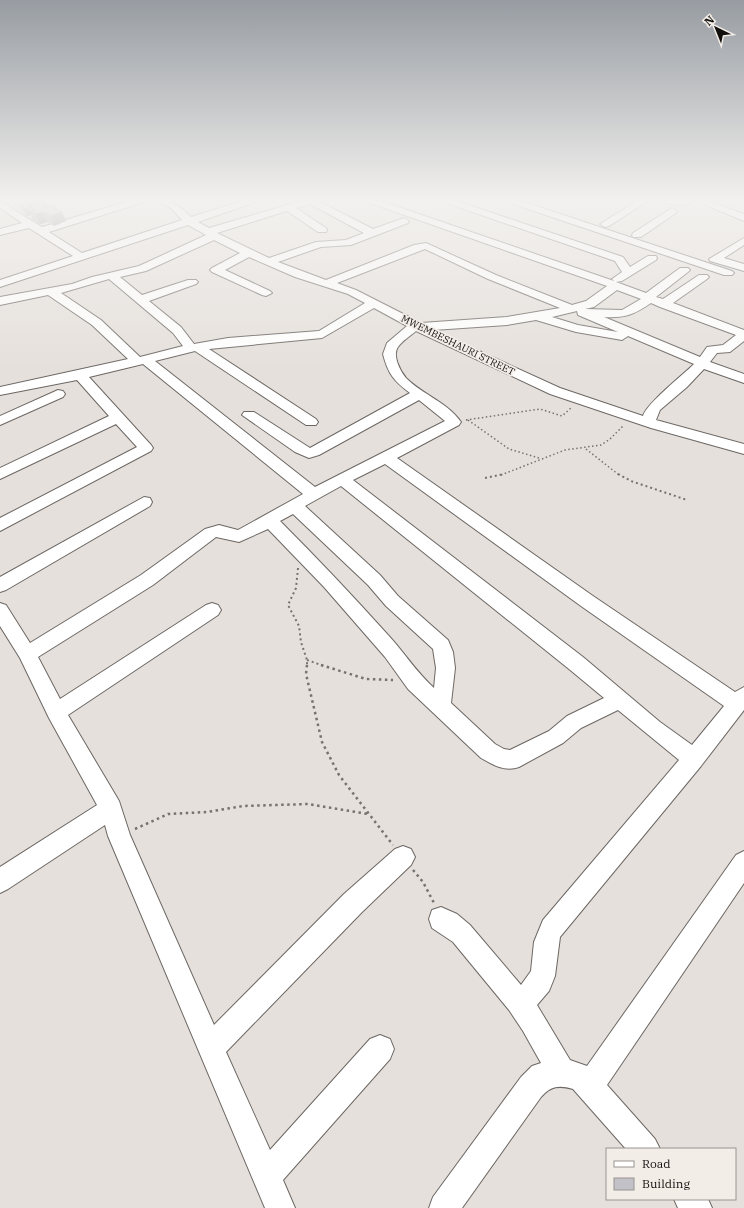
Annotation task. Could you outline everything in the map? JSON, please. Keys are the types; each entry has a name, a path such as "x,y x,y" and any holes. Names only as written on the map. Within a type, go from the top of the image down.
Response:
{"street":[{"path":"0,284 80,257"},
{"path":"0,301 50,292 142,269 165,257"},
{"path":"240,257 216,270 266,293"},
{"name":"MWEMBESHAURI STREET","path":"260,257 299,275 328,283 374,303 415,326 555,391 648,422 744,449"},
{"path":"270,261 280,257"},
{"path":"328,283 392,257"},
{"path":"450,257 492,277 574,311 744,379"},
{"path":"535,257 744,334 726,349 718,348 712,350 703,363 682,384 655,407 651,412 648,422"},
{"path":"614,257 619,259 628,273"},
{"path":"682,257 728,273"},
{"path":"574,311 596,300 628,273 652,258"},
{"path":"714,258 744,268"},
{"path":"462,420 402,381 394,370 389,354 391,346 396,340 415,326 507,321 574,311 622,314 629,312 649,298 684,270"},
{"path":"112,276 177,330 194,348 311,422"},
{"path":"664,304 703,277"},
{"path":"140,300 192,282"},
{"path":"50,292 92,319 141,360 195,399 285,473 314,494"},
{"path":"0,391 80,375 194,348 228,342 322,334 374,303"},
{"path":"538,316 590,331 643,338"},
{"path":"0,525 144,450 146,446 80,375"},
{"path":"0,421 58,394"},
{"path":"249,415 309,453 314,452 420,394"},
{"path":"0,474 119,417"},
{"path":"28,654 147,580 211,533 220,531 239,536 270,521 342,479 462,420"},
{"path":"387,458 587,601 741,699 694,759 574,899 550,931 546,940 545,966 542,976 535,989 521,1004"},
{"path":"342,479 576,662 619,700 694,759"},
{"path":"0,585 144,502"},
{"path":"295,506 368,575 392,601 441,645 445,653 445,680 440,706"},
{"path":"270,521 392,652 421,688 488,751 500,758 512,760 556,737 574,722 619,700"},
{"path":"56,712 212,610"},
{"path":"2,619 28,654 56,712 111,808 119,836 280,1208"},
{"path":"0,881 111,808"},
{"path":"211,1048 353,903 403,857"},
{"path":"590,1086 744,863"},
{"path":"442,919 452,924 460,932 499,981 521,1004 532,1020 561,1072"},
{"path":"266,1177 380,1049"},
{"path":"444,1208 531,1087 542,1076 561,1072 581,1077 644,1148"},
{"path":"690,1200 697,1208"}],"path":[{"path":"462,420 508,415 540,409 562,416 579,399"},
{"path":"485,478 503,475 540,458 567,449 603,445 632,417"},
{"path":"462,420 508,449 540,458"},
{"path":"585,448 593,452 622,476 650,487 667,491 687,500"},
{"path":"304,556 298,569 296,588 288,605 299,626 301,642 307,660 306,674 322,742 335,769 369,815 423,882 442,919"},
{"path":"307,660 346,674 366,679 392,679 421,688"},
{"path":"119,836 168,814 207,812 244,806 308,804 333,807 369,815"}]}
